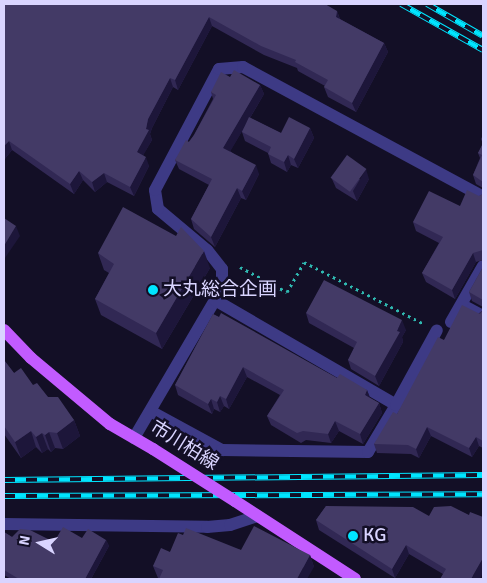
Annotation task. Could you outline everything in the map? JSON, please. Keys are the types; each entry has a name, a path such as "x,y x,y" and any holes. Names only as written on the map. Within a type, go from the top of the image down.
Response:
{"main road":[{"name":"市川柏線","path":"4,330 31,358 110,424 153,449 356,579"}],"street":[{"path":"134,438 152,412 222,287 222,269 207,250 158,209 155,190 219,69 230,66 243,67 483,197"},
{"path":"451,322 483,266"},
{"path":"214,300 396,405"},
{"path":"152,412 222,450 368,452 437,330"},
{"path":"4,524 207,527 230,525 258,516"}],"lane":[{"path":"462,304 483,315"}],"path":[{"path":"222,269 240,267 287,292 304,262 437,330"}],"building":[{"path":"4,4 325,4 337,11 336,17 384,43 352,103 324,87 328,80 295,62 296,60 261,46 209,17 175,80 170,78 148,119 146,129 149,130 137,152 146,157 130,187 104,173 92,182 79,171 70,184 9,141 4,146"},
{"path":"234,70 260,85 223,148 256,165 242,191 237,188 211,237 191,219 212,179 175,160 186,140 189,142 194,135 216,95 211,92 221,72 230,77"},
{"path":"249,117 281,133 289,117 310,128 294,159 288,155 284,162 268,154 271,147 242,132"},
{"path":"483,143 483,182 473,175 482,155 478,153"},
{"path":"347,155 366,169 350,192 331,178"},
{"path":"467,190 479,196 483,194 483,250 473,253 452,290 422,273 443,237 413,222 429,191 460,206"},
{"path":"123,207 176,236 181,227 204,251 156,333 95,299 114,264 98,253"},
{"path":"4,218 16,226 4,246"},
{"path":"483,267 483,300 469,292"},
{"path":"324,280 402,320 397,331 400,332 375,376 348,360 357,342 306,313"},
{"path":"462,305 480,314 483,310 483,441 476,437 469,448 427,427 416,449 408,445 374,444 393,412 397,414 438,337 444,340"},
{"path":"221,313 337,378 340,374 367,390 365,395 379,403 360,434 335,421 328,434 303,431 297,433 267,416 284,390 243,367 226,399 220,396 217,402 211,399 208,404 175,385 213,314 219,317"},
{"path":"4,360 14,373 21,368 33,385 37,383 48,397 58,397 74,420 57,433 49,432 45,435 42,433 36,437 31,431 15,442 4,426"},
{"path":"326,506 413,507 429,516 434,507 451,506 469,515 470,512 483,517 483,558 471,579 440,579 446,569 406,545 392,569 316,520"},
{"path":"254,526 310,555 297,579 159,579 163,570 153,566 161,548 170,552 178,533 183,535 186,528 241,550"},
{"path":"63,527 82,538 88,529 106,540 85,579 19,579 4,570 4,532 12,537 20,529 30,530 54,542"}],"railway":[{"path":"401,4 483,50"},
{"path":"427,4 483,36"},
{"path":"4,480 483,475"},
{"path":"4,496 483,494"}],"place":[{"name":"大丸総合企画","path":"153,290"},
{"name":"KG","path":"353,536"}]}
